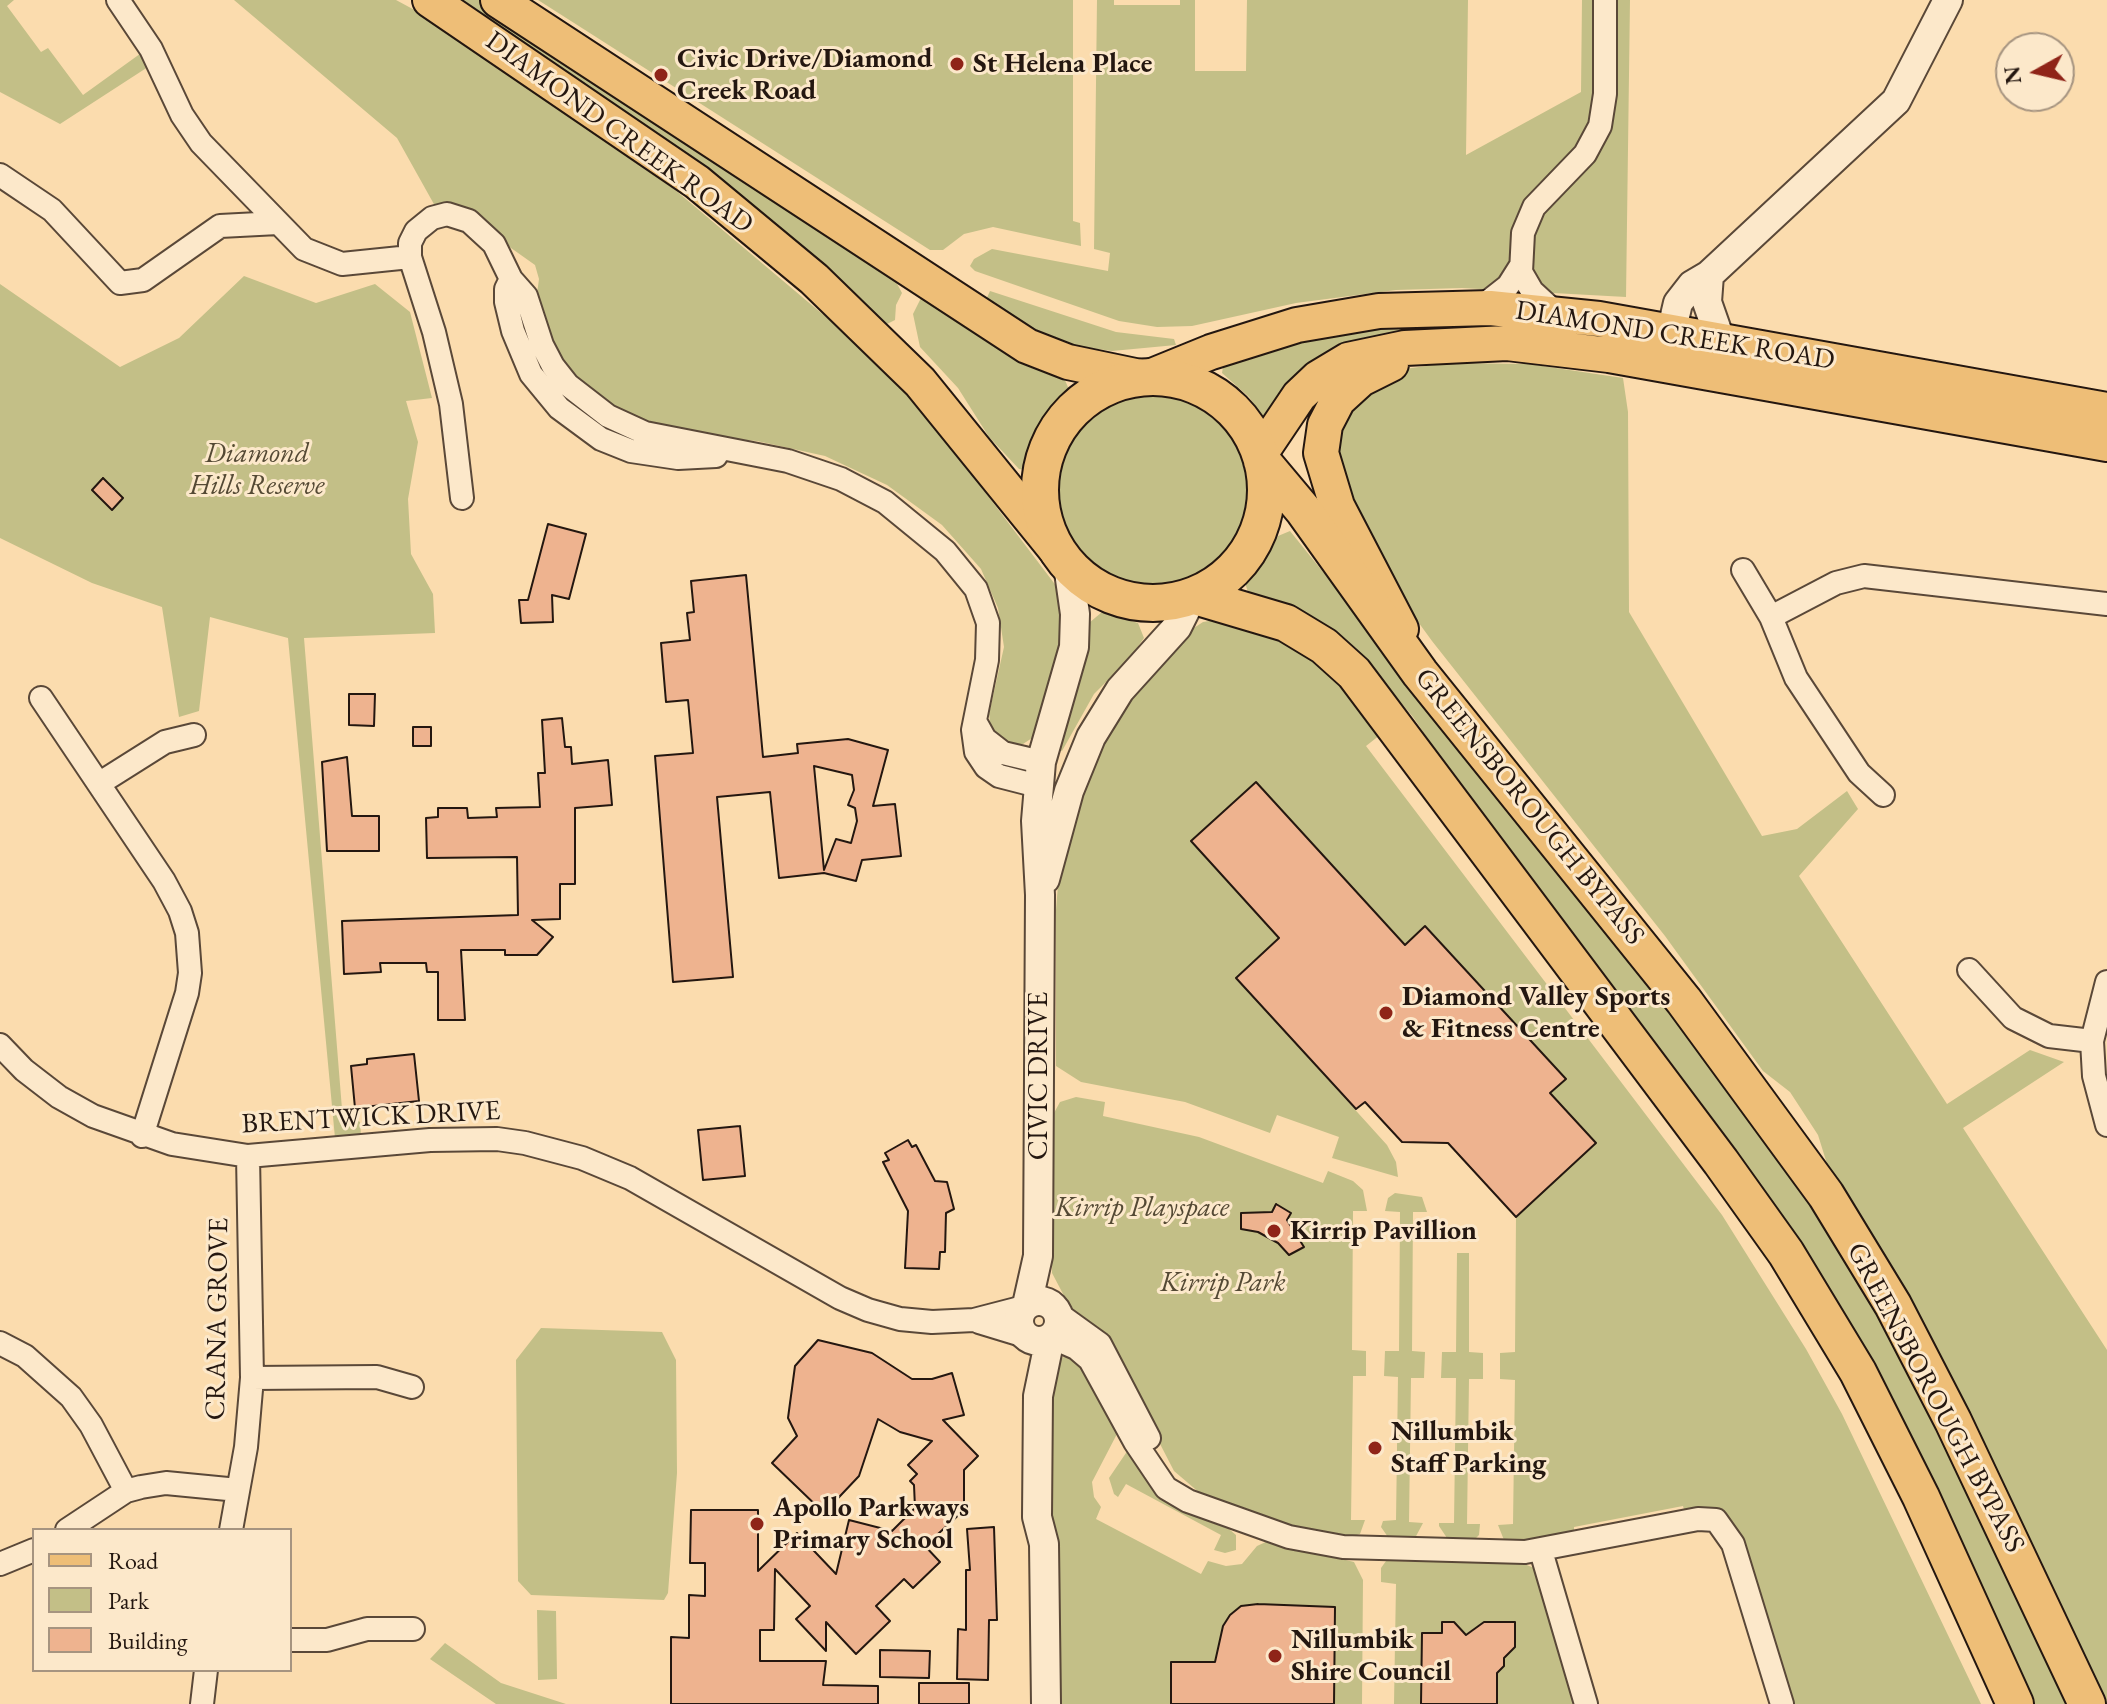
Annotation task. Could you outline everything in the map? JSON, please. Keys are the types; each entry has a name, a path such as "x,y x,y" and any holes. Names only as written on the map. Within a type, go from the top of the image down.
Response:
{"highway":[{"path":"1146,376 1191,383 1225,402 1243,421 1261,457 1265,506 1256,538 1226,578 1194,596 1156,604 1120,599 1097,589 1064,560 1044,521 1041,502 1043,465 1048,447 1068,414 1082,401 1115,383 1146,376"},
{"name":"GREENSBOROUGH BYPASS","path":"1261,457 1304,511 1420,673 1684,1001 1826,1195 1893,1305 1946,1408 2087,1704"},
{"name":"GREENSBOROUGH BYPASS","path":"1194,596 1286,623 1324,646 1354,673 1721,1162 1786,1253 1858,1372 1921,1497 2015,1704"}],"main road":[{"name":"DIAMOND CREEK ROAD","path":"430,0 697,182 814,279 920,382 1064,560"},
{"name":"DIAMOND CREEK ROAD","path":"498,0 1027,346 1068,362 1146,376 1297,325 1379,311 1480,308 1557,313 2107,410"},
{"path":"1671,333 1671,346 1680,367"},
{"name":"DIAMOND CREEK ROAD","path":"1261,457 1299,396 1328,371 1357,357 1431,345 1523,344 1680,367 2107,444"},
{"path":"1420,673 1337,506 1321,453 1329,416 1349,388 1367,375 1431,345"}],"street":[{"path":"118,0 151,49 182,115 201,143 304,249 332,262 362,264 410,257"},
{"path":"1480,308 1508,286 1520,267 1523,233 1534,207 1585,154 1600,126 1605,94 1605,0"},
{"path":"1671,333 1682,296 1692,285 1709,275 1896,101 1948,0"},
{"path":"0,175 52,210 120,283 143,280 220,226 278,223"},
{"path":"462,498 451,404 434,332 410,257 413,236 421,226 440,215 455,215 485,233 500,253 511,279 526,296 542,345 553,366 586,401 645,433 814,469 862,489 905,516 959,566 976,589 988,623 989,648 974,720 985,739 1040,774 1073,780"},
{"path":"1520,267 1532,291 1557,313"},
{"path":"1709,275 1707,302 1721,342"},
{"name":"CIVIC DRIVE","path":"1044,1329 1038,1256 1040,895 1036,854 1040,774 1074,647 1075,614 1064,560"},
{"path":"1743,570 1771,617 1796,678 1859,773 1883,795"},
{"path":"1771,617 1836,583 1878,575 2107,604"},
{"name":"CIVIC DRIVE","path":"1040,895 1073,780 1102,717 1136,670 1177,627 1194,596"},
{"path":"41,698 100,783 175,901 189,953 190,973 181,1017 142,1136"},
{"path":"100,783 165,742 194,735"},
{"path":"1969,970 2002,1009 2021,1023 2063,1040 2092,1041"},
{"path":"2107,982 2092,1041 2094,1076 2107,1125"},
{"name":"BRENTWICK DRIVE","path":"0,1045 24,1070 59,1097 93,1116 142,1136 218,1154 248,1156 465,1138 497,1139 555,1150 630,1178 854,1304 900,1319 974,1320 1044,1329 1100,1344 1168,1468 1183,1489 1211,1509 1289,1537 1373,1548 1541,1551 1698,1519 1716,1520 1733,1544 1782,1704"},
{"name":"CRANA GROVE","path":"231,1528 252,1378 248,1156"},
{"name":"CIVIC DRIVE","path":"1026,1306 1038,1256"},
{"path":"1026,1306 1043,1301 1044,1329 1038,1396 1037,1517 1029,1546 1027,1704"},
{"name":"BRENTWICK DRIVE","path":"974,1320 1026,1306"},
{"path":"0,1343 25,1356 71,1397 91,1425 126,1491"},
{"path":"252,1378 377,1377 412,1387"},
{"path":"70,1528 126,1491 166,1483 238,1490"},
{"path":"1037,1517 1044,1544 1046,1704"},
{"path":"0,1564 32,1551"},
{"path":"1541,1551 1586,1704"},
{"path":"292,1640 327,1640 367,1629 413,1629"},
{"path":"202,1704 206,1672"}],"green space":[{"path":"0,0 14,0 7,6 41,52 48,48 83,95 144,51 151,65 60,124 0,92"},
{"path":"234,0 396,0 422,14 674,189 852,339 919,405 1060,591 1065,637 1038,734 1023,744 1008,744 991,730 989,714 1004,647 998,608 981,569 942,525 887,485 825,456 757,441 681,434 640,423 588,392 559,358 536,301 539,279 535,265 511,248 471,211 458,206 435,206 397,138"},
{"path":"447,0 480,0 894,278 902,293 896,305 895,320 887,324 840,283"},
{"path":"538,0 1073,0 1073,221 1080,223 1081,246 993,227 964,234 943,250 930,250"},
{"path":"1097,0 1114,0 1114,5 1180,5 1180,0 1195,0 1195,71 1246,71 1247,0 1468,0 1466,155 1581,92 1582,0 1630,0 1626,297 1462,288 1396,290 1296,303 1192,326 1157,327 1119,321 975,271 970,266 974,259 992,249 1108,271 1110,253 1094,249"},
{"name":"Diamond Hills Reserve","path":"244,276 316,303 375,284 410,312 432,398 406,401 418,442 408,499 411,554 433,594 435,633 304,638 342,1109 360,1122 361,1135 335,1138 288,638 210,617 199,711 179,717 162,607 92,583 0,538 0,284 120,367 179,338"},
{"path":"990,291 1116,332 1174,339 1176,345 1112,351 1069,345 1025,325 986,300"},
{"path":"922,296 1019,360 1064,378 1071,394 1040,434 1026,470 1019,469 989,437 958,388 920,347 913,314"},
{"path":"1456,319 1654,341 1485,333 1265,420 1249,397 1222,373 1224,361 1337,330"},
{"path":"1449,363 1529,364 1623,378 1628,412 1629,612 1762,836 1797,829 1847,791 1858,809 1799,876 1947,1104 2030,1050 2064,1062 1963,1128 2107,1350 2107,1704 1965,1405 1927,1332 1828,1167 1818,1135 1790,1092 1763,1071 1665,936 1432,641 1400,597 1336,482 1340,415 1404,369"},
{"path":"1152,392 1189,400 1220,421 1241,452 1249,489 1241,526 1220,557 1189,578 1152,586 1115,578 1084,557 1063,526 1055,489 1063,452 1084,421 1115,400"},
{"path":"1290,531 1373,634 1397,673 1668,1011 1802,1190 1862,1286 1922,1395 2068,1704 2029,1704 1919,1461 1413,717 1383,681 1300,612 1248,592 1244,580 1271,550 1278,536"},
{"path":"1102,612 1138,623 1144,638 1129,659 1094,694 1062,751 1056,749 1087,648 1089,623"},
{"path":"1215,620 1289,642 1330,670 1380,735 1366,746 1722,1215 1806,1349 1842,1414 1981,1704 1792,1704 1733,1523 1723,1510 1709,1508 1685,1513 1683,1506 1574,1527 1574,1534 1532,1542 1504,1540 1498,1525 1513,1524 1515,1380 1500,1379 1500,1353 1515,1352 1516,1217 1596,1143 1550,1093 1565,1079 1426,926 1405,945 1256,782 1192,841 1279,938 1236,978 1387,1145 1396,1162 1398,1177 1332,1158 1339,1137 1277,1115 1270,1133 1185,1102 1081,1082 1056,1066 1056,910 1059,872 1075,808 1106,736 1129,698 1180,637 1203,622"},
{"name":"Kirrip Park","path":"1076,1097 1105,1102 1103,1116 1199,1137 1323,1183 1328,1171 1353,1181 1363,1190 1367,1211 1353,1211 1352,1350 1366,1351 1366,1376 1353,1376 1351,1520 1365,1520 1360,1534 1350,1537 1289,1526 1201,1494 1174,1471 1109,1345 1071,1309 1052,1273 1054,1113 1060,1102"},
{"path":"1395,1193 1422,1197 1427,1212 1413,1212 1412,1351 1425,1352 1424,1378 1411,1378 1409,1522 1423,1523 1414,1540 1390,1540 1381,1527 1383,1521 1396,1520 1398,1377 1384,1376 1385,1351 1399,1351 1400,1212 1385,1211 1388,1198"},
{"path":"1457,1253 1469,1253 1469,1352 1483,1353 1483,1379 1469,1379 1467,1524 1480,1524 1479,1535 1473,1541 1449,1541 1439,1526 1439,1523 1454,1523 1456,1378 1441,1378 1442,1352 1456,1352"},
{"path":"541,1328 662,1332 676,1360 677,1473 668,1593 664,1600 531,1595 518,1581 516,1360"},
{"path":"1059,1358 1079,1358 1118,1432 1092,1482 1094,1497 1101,1507 1096,1519 1201,1574 1208,1561 1226,1566 1242,1564 1257,1546 1268,1541 1354,1562 1363,1580 1362,1704 1052,1704 1053,1368"},
{"path":"1128,1450 1236,1535 1236,1550 1225,1553 1214,1550 1221,1535 1126,1484 1118,1497 1114,1494 1109,1478"},
{"path":"1386,1561 1522,1563 1534,1568 1577,1704 1394,1704 1396,1584 1381,1582 1381,1568"},
{"path":"537,1610 556,1611 557,1679 538,1680"},
{"path":"445,1643 501,1683 566,1704 496,1704 430,1659"}],"building":[{"path":"103,478 123,498 112,510 92,490"},
{"path":"548,524 586,534 569,599 552,595 553,622 521,623 519,600 528,600"},
{"path":"746,575 763,757 798,753 797,744 848,739 888,750 873,806 895,804 901,856 862,860 856,881 824,873 779,878 770,792 717,797 733,977 673,982 655,756 693,753 688,700 666,702 661,643 690,640 687,613 694,612 691,581","holes":["814,766 852,775 854,790 848,805 855,808 857,821 851,843 836,839 824,870"]},
{"path":"349,694 375,694 374,726 349,725"},
{"path":"562,718 565,747 571,747 572,764 608,760 612,805 575,808 575,884 560,884 560,919 532,920 553,937 537,955 505,955 505,950 461,950 465,1020 438,1020 438,972 427,972 426,963 380,963 381,972 344,974 342,921 518,915 517,857 427,858 426,818 438,817 438,808 467,808 468,818 497,817 496,808 540,807 538,773 545,773 542,720"},
{"path":"413,727 431,727 431,746 413,746"},
{"path":"347,757 352,816 379,816 379,851 327,851 322,762"},
{"name":"Diamond Valley Sports & Fitness Centre","path":"1256,782 1405,945 1425,926 1566,1079 1550,1093 1596,1143 1516,1217 1448,1143 1402,1142 1365,1102 1356,1109 1236,978 1279,938 1191,841"},
{"path":"414,1054 419,1101 355,1108 351,1066 367,1064 367,1059"},
{"path":"740,1126 745,1176 703,1180 698,1130"},
{"path":"908,1140 912,1147 916,1145 935,1181 947,1182 954,1209 946,1213 945,1252 940,1252 939,1269 905,1268 908,1211 883,1162 889,1160 885,1153"},
{"name":"Kirrip Pavillion","path":"1276,1204 1291,1213 1287,1220 1304,1247 1289,1255 1278,1243 1258,1232 1241,1229 1241,1213 1272,1212"},
{"path":"818,1340 872,1353 912,1379 932,1379 952,1373 964,1415 943,1420 978,1456 964,1470 964,1510 925,1546 940,1562 913,1588 904,1579 876,1606 890,1621 856,1654 826,1622 826,1651 796,1619 810,1606 775,1569 774,1630 760,1630 760,1661 826,1661 823,1685 878,1686 878,1704 671,1704 671,1637 689,1638 689,1595 705,1596 705,1563 690,1563 691,1510 758,1510 758,1571 797,1533 836,1574 849,1520 892,1531 915,1508 914,1485 910,1481 917,1474 908,1465 932,1441 900,1432 878,1419 859,1476 824,1513 772,1463 797,1436 788,1418 795,1366"},
{"path":"994,1527 997,1620 989,1620 988,1680 957,1679 958,1629 966,1630 966,1570 970,1570 967,1529"},
{"name":"Nillumbik Shire Council","path":"1241,1606 1335,1607 1334,1704 1171,1704 1171,1662 1215,1662 1223,1626 1230,1615"},
{"path":"1442,1622 1454,1622 1466,1635 1484,1622 1515,1622 1515,1647 1504,1658 1504,1666 1497,1673 1497,1704 1421,1704 1422,1633 1442,1633"},
{"path":"880,1650 930,1651 929,1678 880,1677"},
{"path":"919,1683 969,1683 969,1704 919,1704"}],"place":[{"name":"St Helena Place","path":"957,64"},
{"name":"Civic Drive/Diamond Creek Road","path":"661,75"},
{"name":"Diamond Valley Sports & Fitness Centre","path":"1386,1013"},
{"name":"Kirrip Pavillion","path":"1274,1231"},
{"name":"Nillumbik Staff Parking","path":"1375,1448"},
{"name":"Apollo Parkways Primary School","path":"757,1524"},
{"name":"Nillumbik Shire Council","path":"1275,1656"}],"park label":[{"name":"Kirrip Playspace","path":"1142,1208"}]}
